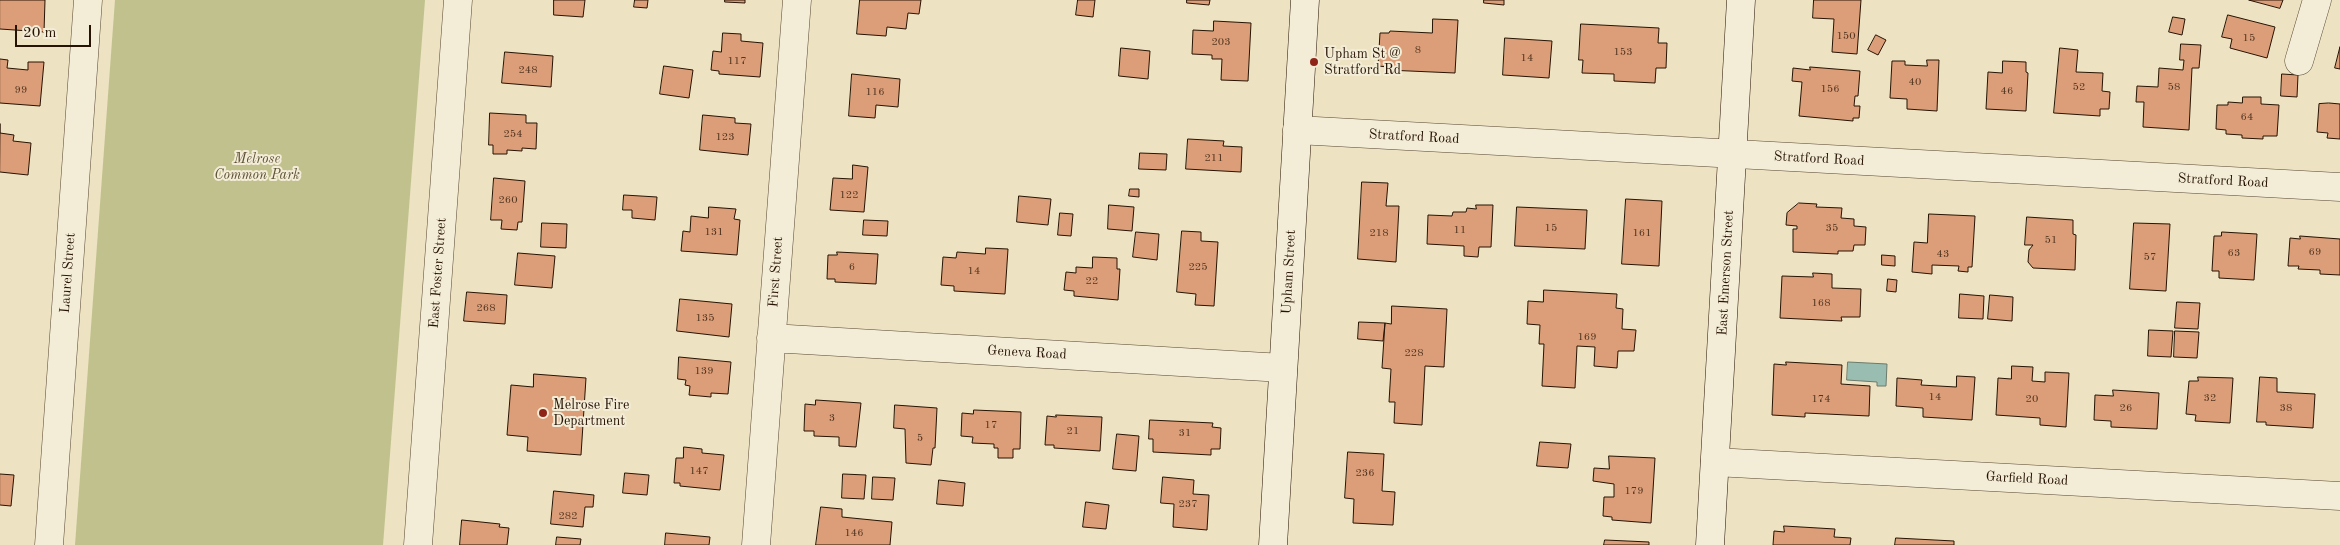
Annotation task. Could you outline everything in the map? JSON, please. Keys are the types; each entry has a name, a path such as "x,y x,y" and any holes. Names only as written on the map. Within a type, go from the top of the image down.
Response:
{"street":[{"name":"Laurel Street","path":"48,545 88,0"},
{"name":"East Foster Street","path":"418,545 458,0"},
{"name":"First Street","path":"756,545 797,0"},
{"name":"Upham Street","path":"1273,545 1305,0"},
{"name":"East Emerson Street","path":"1710,545 1741,0"},
{"path":"2299,61 2317,0"},
{"name":"Stratford Road","path":"1297,130 2340,187"},
{"name":"Geneva Road","path":"772,338 1283,368"},
{"name":"Garfield Road","path":"1715,462 2340,496"}],"green space":[{"name":"Melrose Common Park","path":"115,0 425,0 383,545 75,545"}],"water":[{"path":"1848,362 1887,364 1886,386 1877,386 1877,382 1847,380"}],"building":[{"path":"0,0 45,0 44,32 0,29"},
{"path":"554,0 585,0 583,17 554,15"},
{"path":"635,0 648,0 647,8 634,7"},
{"path":"725,0 745,0 745,3 725,2"},
{"path":"860,0 921,0 919,14 908,13 906,29 887,27 886,36 857,34"},
{"path":"1078,0 1095,0 1093,17 1076,15"},
{"path":"1187,0 1210,0 1209,5 1187,3"},
{"path":"1484,0 1504,0 1504,5 1484,3"},
{"path":"1814,0 1861,0 1857,54 1832,52 1834,19 1813,18"},
{"path":"2249,0 2283,0 2280,8"},
{"path":"2228,15 2275,27 2267,58 2230,48 2232,39 2222,37"},
{"path":"2173,17 2185,19 2182,35 2169,32"},
{"path":"1433,19 1458,20 1455,73 1387,70 1388,67 1378,66 1380,33 1389,33 1390,31 1432,33"},
{"path":"1214,21 1251,23 1248,81 1221,80 1222,59 1212,59 1212,55 1192,54 1193,30 1213,31"},
{"path":"1581,24 1659,28 1658,43 1667,43 1666,68 1656,68 1655,83 1614,81 1614,74 1582,73 1583,60 1579,60"},
{"path":"723,33 741,34 741,41 763,43 760,77 719,74 719,71 711,70 713,51 721,52"},
{"path":"1876,35 1886,40 1878,55 1868,50"},
{"path":"1505,38 1552,41 1549,78 1503,75"},
{"path":"2181,44 2201,45 2199,68 2192,68 2189,130 2143,127 2144,102 2136,102 2137,86 2158,87 2159,68 2183,70 2184,60 2180,60"},
{"path":"2340,47 2340,69 2335,68"},
{"path":"1121,48 1150,51 1148,79 1119,76"},
{"path":"2060,48 2078,50 2076,72 2103,73 2102,91 2110,92 2109,109 2100,109 2100,116 2054,113"},
{"path":"505,52 553,56 551,87 502,83"},
{"path":"0,59 8,60 7,68 28,70 28,62 44,62 40,106 0,103"},
{"path":"1927,60 1939,60 1937,111 1907,109 1907,99 1890,98 1892,61 1905,61 1905,65 1927,66"},
{"path":"2003,61 2026,62 2026,72 2028,73 2026,111 1986,109 1988,72 2002,73"},
{"path":"664,66 693,70 689,98 660,94"},
{"path":"1810,67 1860,71 1858,96 1855,96 1854,106 1860,106 1859,118 1853,118 1853,121 1799,116 1802,82 1792,81 1793,68 1810,70"},
{"path":"852,74 900,79 898,107 876,105 875,118 849,116"},
{"path":"2282,74 2298,75 2297,97 2281,96"},
{"path":"2243,97 2261,97 2261,104 2279,105 2277,136 2263,136 2263,139 2242,138 2242,135 2226,134 2226,130 2216,129 2217,105 2228,105 2228,102 2242,103"},
{"path":"2319,104 2340,104 2340,139 2327,138 2328,133 2317,132"},
{"path":"490,113 526,115 526,123 537,123 536,149 522,148 522,151 507,150 507,154 493,154 493,145 489,145"},
{"path":"703,115 735,118 735,123 751,124 748,155 700,150"},
{"path":"0,133 14,135 13,141 31,143 28,175 0,172"},
{"path":"1188,139 1224,141 1223,146 1242,147 1241,172 1186,169"},
{"path":"1140,153 1167,154 1166,170 1139,169"},
{"path":"853,165 868,167 864,212 830,210 833,178 852,179"},
{"path":"494,178 525,181 522,222 518,222 517,230 501,229 502,220 491,220"},
{"path":"1362,182 1388,183 1386,206 1399,206 1396,262 1358,259"},
{"path":"1130,189 1139,189 1139,197 1129,196"},
{"path":"624,195 657,197 655,220 632,218 632,210 623,210"},
{"path":"1019,196 1051,199 1048,225 1017,222"},
{"path":"1626,199 1662,201 1659,266 1622,264"},
{"path":"1799,203 1817,204 1816,207 1842,208 1841,218 1854,219 1854,226 1866,227 1865,245 1854,245 1853,251 1838,251 1838,254 1793,252 1793,229 1797,229 1797,226 1786,225 1787,213"},
{"path":"1109,205 1134,207 1132,231 1108,229"},
{"path":"1476,205 1493,205 1491,247 1479,247 1478,257 1464,256 1464,246 1427,244 1428,215 1452,216 1453,212 1466,212 1467,208 1476,209"},
{"path":"709,207 736,209 734,219 740,220 737,255 681,251 683,231 690,232 691,216 708,218"},
{"path":"1517,207 1587,210 1585,249 1515,246"},
{"path":"1060,213 1073,214 1071,236 1058,235"},
{"path":"1929,214 1975,216 1972,267 1968,267 1968,272 1958,271 1959,266 1932,265 1932,274 1912,272 1914,242 1927,243"},
{"path":"2027,217 2073,220 2073,234 2076,235 2075,270 2033,268 2028,262 2029,250 2033,245 2025,245"},
{"path":"864,220 888,221 887,236 863,235"},
{"path":"542,223 567,224 566,248 541,247"},
{"path":"2134,223 2170,224 2166,291 2130,289"},
{"path":"1182,231 1201,232 1201,241 1218,242 1214,306 1195,305 1196,294 1177,292"},
{"path":"1136,232 1159,234 1157,260 1133,257"},
{"path":"2222,232 2257,234 2254,280 2219,278 2219,271 2212,271 2214,236 2221,236"},
{"path":"2300,236 2340,239 2340,275 2320,274 2320,270 2298,269 2299,266 2288,266 2290,238 2300,239"},
{"path":"986,248 1008,249 1005,294 954,291 954,286 941,285 943,257 956,258 957,252 985,254"},
{"path":"837,252 878,254 876,284 835,282 835,279 827,279 828,255 837,255"},
{"path":"518,253 555,256 552,288 515,285"},
{"path":"1882,255 1895,256 1895,266 1882,265"},
{"path":"1093,257 1117,258 1117,269 1120,269 1118,300 1074,296 1074,291 1064,290 1066,272 1076,273 1076,267 1092,268"},
{"path":"1813,273 1832,274 1832,288 1861,289 1860,317 1841,317 1842,321 1780,318 1782,276 1813,277"},
{"path":"1888,279 1897,280 1896,292 1887,291"},
{"path":"1544,290 1617,294 1616,308 1623,309 1622,329 1636,330 1634,351 1618,351 1617,368 1594,366 1595,347 1577,346 1575,388 1542,386 1544,344 1539,344 1540,325 1527,324 1528,301 1543,302"},
{"path":"467,292 507,295 505,324 464,321"},
{"path":"1960,294 1984,296 1983,319 1959,318"},
{"path":"1990,295 2013,297 2012,321 1988,319"},
{"path":"680,299 732,304 729,337 677,331"},
{"path":"2177,302 2200,303 2198,329 2175,328"},
{"path":"1392,306 1447,309 1444,367 1425,366 1422,425 1394,423 1395,402 1389,402 1391,369 1382,368 1385,323 1391,324"},
{"path":"1359,322 1385,323 1383,341 1358,339"},
{"path":"2149,330 2173,331 2171,357 2148,356"},
{"path":"2175,331 2199,332 2197,358 2174,357"},
{"path":"679,357 731,362 728,394 711,393 711,397 689,395 690,386 685,385 686,380 678,379"},
{"path":"1786,362 1842,365 1841,384 1870,386 1869,416 1805,413 1805,417 1772,415 1774,364 1786,365"},
{"path":"2012,366 2033,367 2032,381 2045,382 2045,372 2069,373 2066,427 2040,425 2040,418 1996,415 1998,378 2011,379"},
{"path":"534,374 586,378 581,455 527,451 528,437 507,435 511,385 533,387"},
{"path":"1957,376 1975,377 1972,420 1923,417 1923,408 1896,406 1897,378 1922,380 1921,385 1956,387"},
{"path":"2198,377 2233,378 2230,423 2195,421 2196,415 2186,414 2189,381 2198,381"},
{"path":"2260,377 2277,378 2277,392 2315,394 2313,428 2266,425 2266,422 2257,422"},
{"path":"2113,390 2159,393 2157,429 2111,427 2111,421 2094,420 2095,395 2113,396"},
{"path":"816,400 861,403 856,447 839,446 839,437 814,436 814,431 804,431 805,404 815,405"},
{"path":"895,405 937,408 935,448 933,448 931,465 906,463 905,429 894,428"},
{"path":"974,410 1021,412 1020,449 1013,449 1013,458 998,458 998,448 994,448 994,444 972,443 973,437 961,436 962,413 973,414"},
{"path":"1056,415 1102,417 1100,451 1054,448 1054,445 1045,445 1047,416 1056,417"},
{"path":"1150,420 1213,423 1212,427 1221,428 1220,449 1211,449 1211,455 1153,452 1153,439 1149,439"},
{"path":"1117,434 1139,436 1136,471 1113,469"},
{"path":"1540,442 1571,444 1568,468 1537,466"},
{"path":"684,447 702,449 702,453 724,455 720,490 680,486 680,483 674,483 676,458 683,458"},
{"path":"1348,452 1384,454 1382,491 1395,492 1393,525 1353,523 1354,499 1345,498"},
{"path":"1609,456 1655,458 1651,523 1612,520 1612,517 1603,516 1604,497 1614,497 1614,484 1593,481 1594,468 1609,469"},
{"path":"625,473 649,475 647,495 623,493"},
{"path":"0,474 14,475 11,506 0,505"},
{"path":"843,474 866,475 864,499 842,498"},
{"path":"873,477 895,478 893,500 872,499"},
{"path":"1163,477 1194,480 1193,494 1209,495 1207,530 1173,527 1174,504 1161,503"},
{"path":"939,480 965,483 963,506 937,504"},
{"path":"554,491 594,495 593,507 585,507 583,527 551,524"},
{"path":"1086,502 1109,505 1106,529 1083,527"},
{"path":"821,507 842,509 842,517 892,522 890,545 816,545"},
{"path":"462,520 500,524 499,527 509,528 507,545 460,545"},
{"path":"1784,526 1835,529 1834,537 1851,538 1850,545 1773,545 1774,531 1784,532"},
{"path":"666,533 710,537 709,545 665,545"},
{"path":"557,537 581,539 580,545 556,545"},
{"path":"1896,538 1954,541 1954,545 1895,545"},
{"path":"1605,540 1649,542 1649,545 1604,545"}],"place":[{"name":"Upham St @ Stratford Rd","path":"1314,62"},
{"name":"Melrose Fire Department","path":"543,413"}]}
